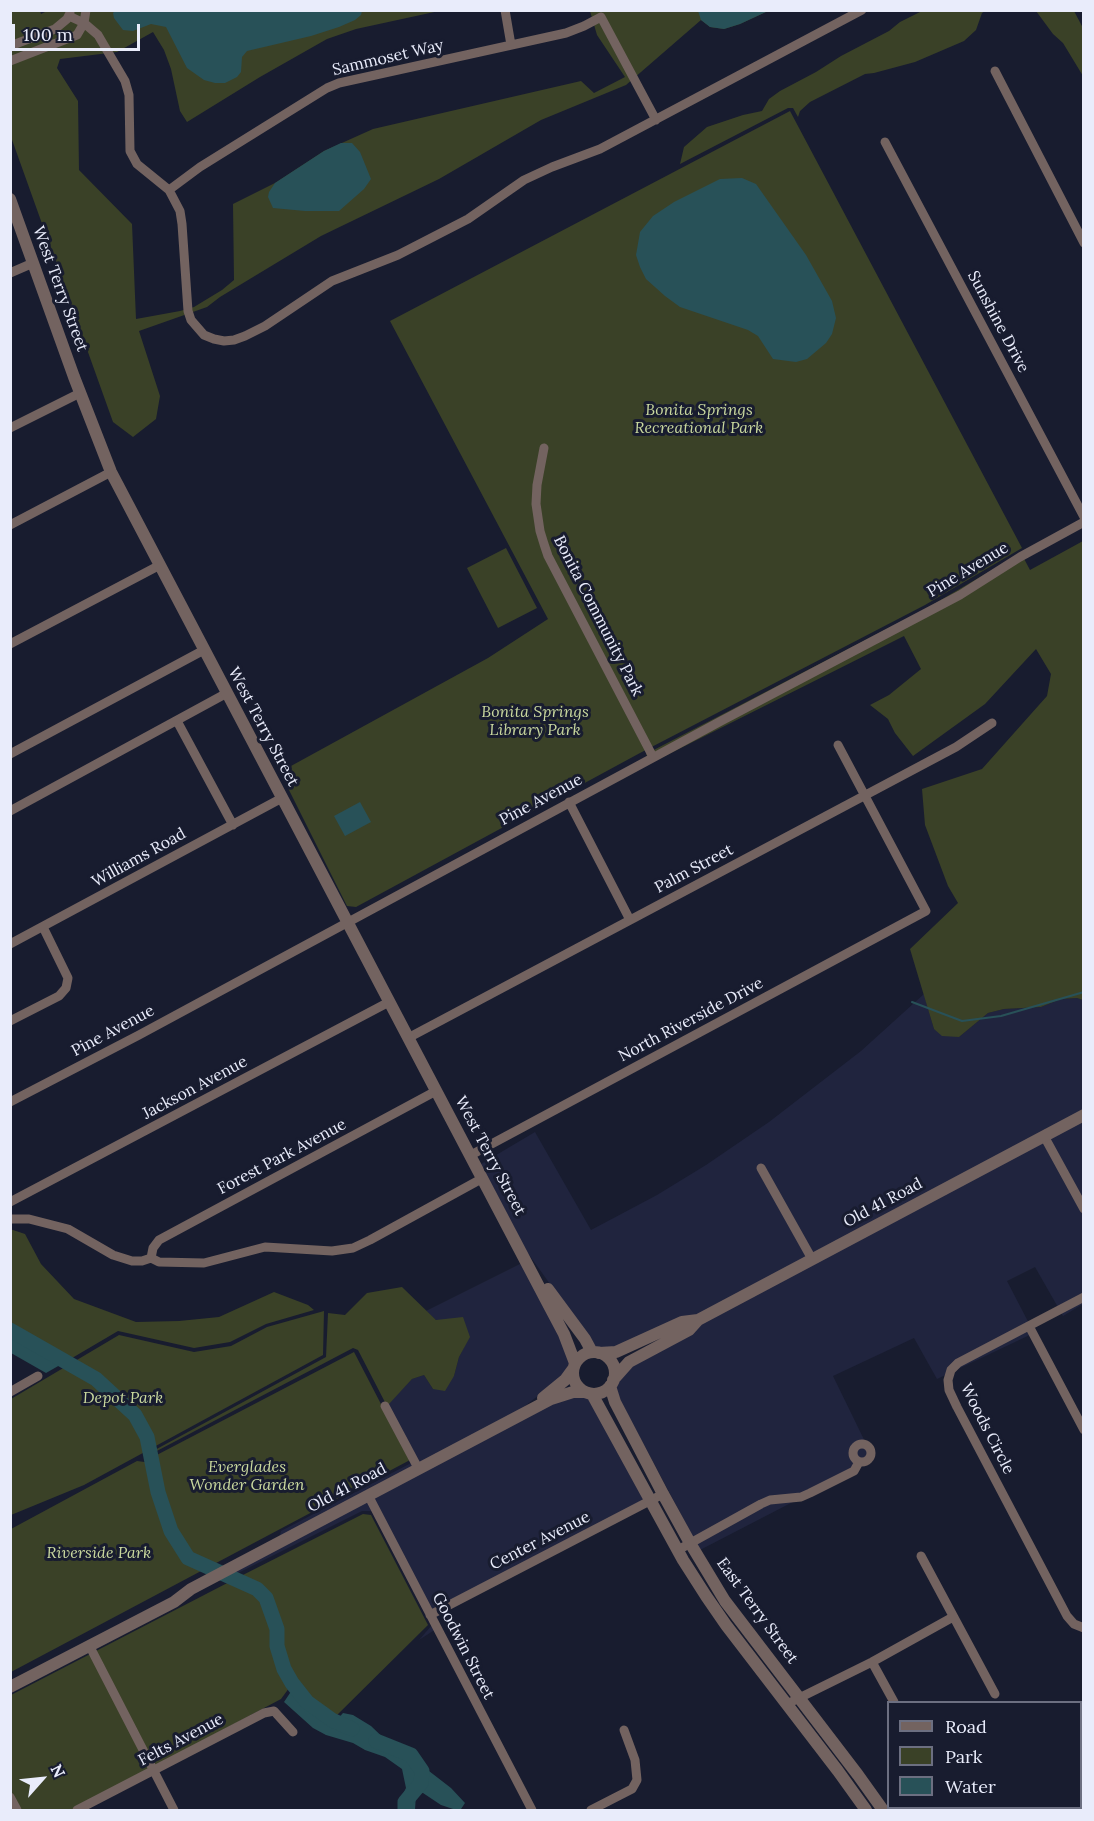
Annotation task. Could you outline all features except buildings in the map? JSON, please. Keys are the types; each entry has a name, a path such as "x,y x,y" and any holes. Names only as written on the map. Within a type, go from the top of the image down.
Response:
{"street":[{"path":"10,61 77,35 84,23 87,10"},
{"path":"505,10 512,45"},
{"path":"10,46 55,29 67,19 70,13 98,35 125,81 129,95 130,151 137,164 145,172 169,190 180,211 186,301 191,320 204,335 224,341 234,340 273,321 332,281 398,255 485,209 524,180 600,149 862,10"},
{"name":"Sammoset Way","path":"169,190 220,154 327,88 339,83 575,30 601,16 656,120"},
{"path":"995,71 1083,243"},
{"name":"Sunshine Drive","path":"885,142 1083,517"},
{"name":"West Terry Street","path":"10,199 111,472 564,1334 574,1366"},
{"path":"10,273 33,262"},
{"path":"10,428 80,393"},
{"name":"Bonita Community Park","path":"544,448 536,504 540,531 548,556 653,757"},
{"path":"10,525 111,472"},
{"name":"Pine Avenue","path":"10,1102 960,595 1020,557 1083,522"},
{"path":"10,644 160,565"},
{"path":"10,754 204,650"},
{"path":"10,811 227,693"},
{"path":"177,721 233,825"},
{"name":"Palm Street","path":"408,1038 956,747 992,723"},
{"path":"838,745 865,795"},
{"name":"North Riverside Drive","path":"471,1155 926,911 865,795"},
{"name":"Williams Road","path":"10,944 282,798"},
{"path":"569,802 630,920"},
{"path":"10,1021 59,996 66,988 69,978 43,927"},
{"name":"Jackson Avenue","path":"15,1219 13,1202 389,1002"},
{"name":"Forest Park Avenue","path":"151,1258 153,1248 159,1240 436,1090"},
{"name":"Old 41 Road","path":"612,1383 629,1362 689,1330 698,1320 1083,1115"},
{"path":"1044,1136 1083,1209"},
{"path":"761,1168 812,1259"},
{"path":"15,1219 68,1228 132,1262 151,1258 159,1262 204,1263 265,1247 332,1251 353,1248 483,1178"},
{"name":"West Terry Street","path":"522,1254 595,1352"},
{"name":"Woods Circle","path":"1083,1297 958,1363 951,1370 948,1380 949,1390 1067,1616 1074,1624 1083,1628"},
{"name":"Old 41 Road","path":"595,1352 616,1352 682,1322 698,1320"},
{"path":"1029,1326 1083,1430"},
{"path":"589,1393 605,1390 612,1383 613,1366 610,1360 595,1352 585,1354 574,1366 575,1383 589,1393 706,1596 866,1810"},
{"name":"Old 41 Road","path":"518,1416 566,1380 574,1366"},
{"path":"10,1392 38,1376"},
{"name":"East Terry Street","path":"612,1383 615,1402 663,1494 726,1601 883,1810"},
{"name":"Old 41 Road","path":"10,1687 174,1602 191,1589 551,1399 573,1392 589,1393"},
{"path":"385,1406 418,1468"},
{"path":"678,1550 770,1500 801,1497 810,1493 854,1471 859,1462"},
{"name":"Center Avenue","path":"430,1615 663,1494"},
{"name":"Goodwin Street","path":"368,1495 532,1810"},
{"path":"921,1556 995,1694"},
{"name":"Old 41 Road","path":"10,1679 171,1595 191,1589"},
{"path":"787,1704 872,1662 953,1617"},
{"path":"89,1645 174,1810"},
{"path":"872,1662 893,1701"},
{"name":"Felts Avenue","path":"77,1810 264,1713 273,1711 293,1732"},
{"path":"591,1810 632,1789 637,1780 635,1760 624,1730"},
{"path":"10,1797 17,1810"}],"shaded area":[{"path":"924,994 934,1029 959,1037 988,1013 1004,1009 1041,1007 1061,999 1083,1000 1083,1110 699,1315 615,1347 596,1348 527,1252 481,1164 535,1132 591,1230 657,1195 769,1122 861,1051"},
{"path":"1083,1120 1083,1195 1077,1199 1083,1212 1083,1304 1063,1316 1035,1267 1007,1281 1034,1333 937,1379 914,1338 833,1376 874,1460 700,1550 620,1400 615,1386 632,1365 700,1324"},
{"path":"522,1263 560,1336 570,1362 562,1377 516,1413 279,1538 281,1531 413,1462 388,1404 412,1379 424,1375 433,1389 454,1376 459,1357 469,1337 436,1320 426,1311"},
{"path":"573,1397 589,1398 646,1502 431,1620 436,1629 419,1640 432,1625 373,1511 362,1511 232,1576 229,1574 553,1403"}],"green space":[{"path":"49,10 439,11 356,29 327,39 187,122 180,111 171,69 164,50 153,32 117,52 60,59 57,68 78,101 79,170 132,224 136,319 194,307 234,280 233,204 275,183 324,151 373,129 581,81 594,93 625,77 597,35 590,11 768,11 724,29 710,27 701,20 626,85 541,120 439,179 321,236 207,307 139,331 160,396 156,419 133,437 113,422 11,137 11,11 40,11 41,14"},
{"path":"922,11 985,11 982,13 976,30 964,41 915,62 865,74 810,102 800,111 798,117 793,108 788,108 680,164 684,147 707,127 762,111 769,99 780,91"},
{"path":"1036,11 1074,11 1083,28 1083,76 1063,43 1053,34"},
{"name":"Bonita Springs Recreational Park","path":"790,111 1022,548 925,605 640,753 356,907 347,906 280,772 488,658 548,619 390,321"},
{"path":"1083,541 1083,1000 1061,999 1041,1007 1004,1009 988,1013 959,1037 942,1036 934,1029 910,949 958,903 948,886 925,825 922,789 982,769 1047,696 1051,674 1036,649 985,704 913,756 895,733 888,719 870,705 889,695 921,669 904,636 651,763 646,754 927,608 1021,553 1030,570"},
{"path":"506,548 537,608 498,628 467,568"},
{"path":"10,1229 25,1234 41,1264 74,1299 136,1322 219,1317 274,1292 308,1305 314,1310 266,1324 230,1342 194,1348 118,1331 67,1361 39,1348 30,1338 11,1336"},
{"path":"402,1287 436,1320 463,1317 470,1337 459,1357 454,1376 445,1391 433,1389 424,1375 412,1379 389,1404 389,1410 358,1350 353,1348 153,1453 326,1357 328,1313 345,1315 367,1293"},
{"name":"Depot Park","path":"324,1311 323,1355 84,1485 11,1515 11,1399 119,1335 194,1352 231,1346 267,1327"},
{"path":"354,1352 410,1460 11,1672 11,1529 137,1461 152,1463 151,1458"},
{"path":"363,1514 371,1515 428,1625 332,1720 307,1702 292,1684 281,1699 72,1810 11,1810 11,1695"}],"water":[{"path":"115,11 362,11 355,20 339,27 247,51 242,57 241,72 237,77 225,83 215,83 204,80 187,68 166,27 151,24 133,31 123,30 114,18"},
{"path":"698,11 768,11 724,29 710,27 701,20"},
{"path":"341,143 352,143 360,152 371,179 364,189 339,211 273,208 268,197 275,183 324,151"},
{"path":"742,178 756,184 806,255 832,301 836,318 832,334 826,343 807,359 796,362 773,359 758,336 748,330 680,307 646,279 640,267 636,255 640,232 653,216 674,202 720,179"},
{"path":"360,802 371,822 345,836 334,816"},
{"path":"24,1333 39,1348 67,1361 46,1373 11,1353 11,1336"},
{"path":"292,1690 304,1705 330,1723 334,1723 343,1713 353,1715 371,1726 395,1749 426,1765 429,1771 451,1788 465,1803 461,1809 441,1805 423,1793 416,1794 415,1810 401,1810 406,1788 402,1769 385,1757 313,1728 284,1702"}],"waterway":[{"path":"912,1002 962,1021 1001,1016 1084,992"},
{"path":"10,1330 96,1379 135,1415 147,1437 158,1492 171,1531 188,1558 257,1589 266,1598 277,1629 277,1646 284,1669 292,1683 307,1702 332,1720 352,1729"},
{"path":"376,1741 411,1755 422,1771 421,1783 405,1802 405,1810"}],"park label":[{"name":"Bonita Springs Library Park","path":"535,721"},
{"name":"Everglades Wonder Garden","path":"247,1476"},
{"name":"Riverside Park","path":"99,1553"}]}
